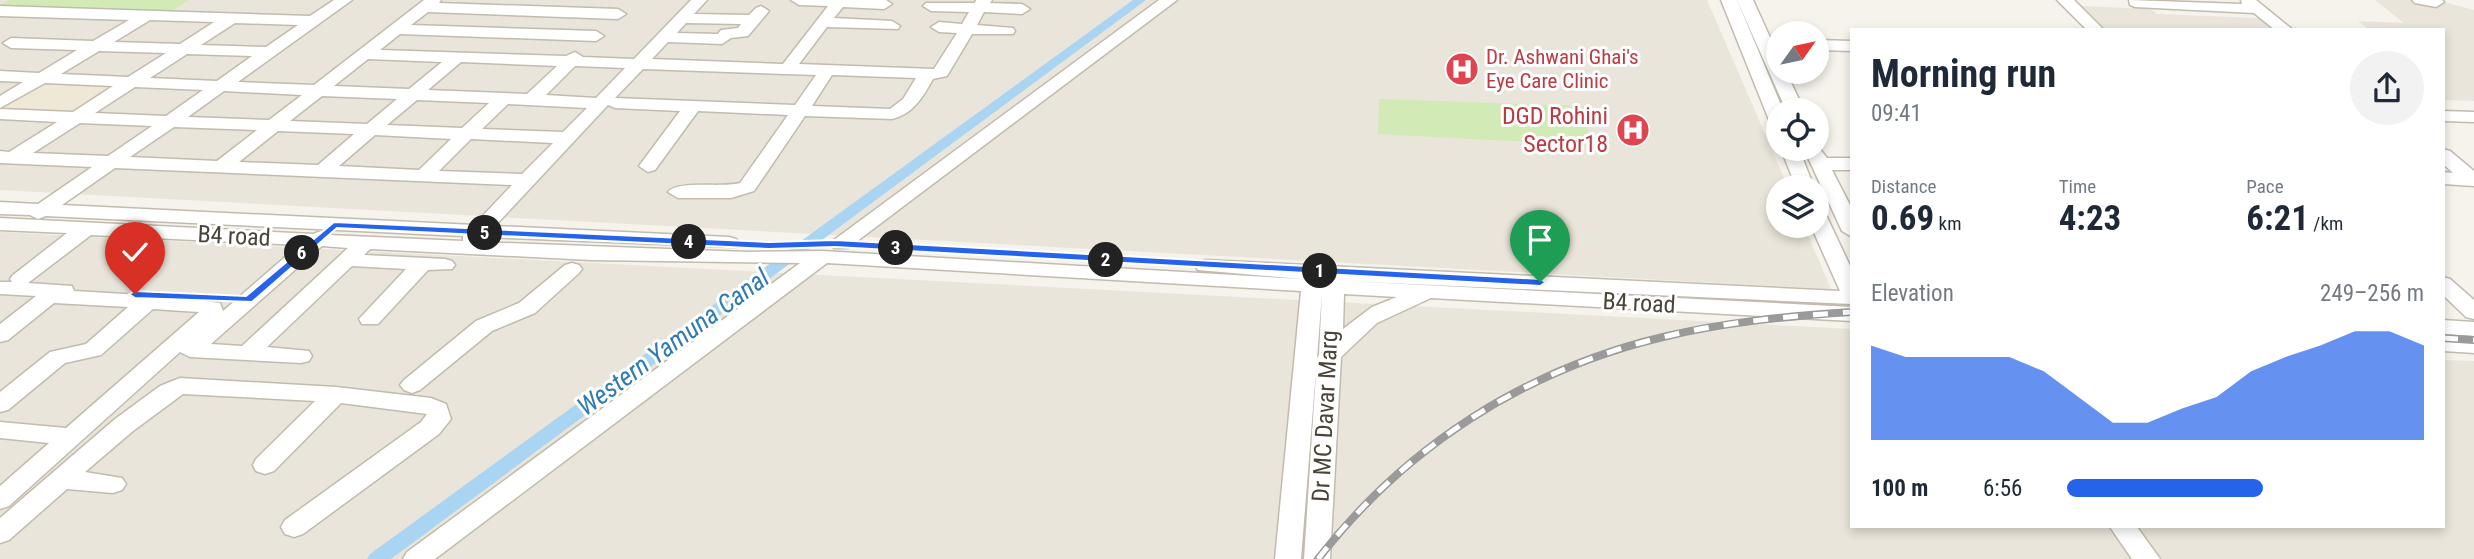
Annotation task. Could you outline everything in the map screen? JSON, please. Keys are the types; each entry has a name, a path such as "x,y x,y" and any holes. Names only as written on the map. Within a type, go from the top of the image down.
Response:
{"street":[{"path":"10,225 43,210 344,0"},
{"path":"577,13 590,0"},
{"path":"531,100 633,0"},
{"path":"462,248 565,138 608,103 638,64 699,0"},
{"path":"799,0 884,4"},
{"path":"416,559 827,250 1169,0"},
{"path":"2065,0 2094,28"},
{"path":"787,69 840,1"},
{"path":"1738,2 1766,38"},
{"path":"1738,2 1771,98"},
{"path":"2135,2 2251,2 2283,28"},
{"path":"221,167 428,4 538,11 554,6 577,13 618,14"},
{"path":"363,54 928,74 941,72 982,4"},
{"path":"931,6 982,4 1022,9"},
{"path":"520,60 540,34 554,6"},
{"path":"484,32 502,7"},
{"path":"431,57 475,9"},
{"path":"0,11 314,21"},
{"path":"6,46 65,13"},
{"path":"0,103 148,15"},
{"path":"664,37 722,39 727,33 742,33 757,16 682,18"},
{"path":"7,157 78,116 232,18"},
{"path":"797,24 892,26"},
{"path":"939,27 1007,32"},
{"path":"396,29 596,36"},
{"path":"484,59 513,33"},
{"path":"6,46 269,52"},
{"path":"1829,46 1850,46"},
{"path":"711,66 729,48"},
{"path":"865,72 875,54"},
{"path":"322,171 456,58"},
{"path":"678,192 731,192 747,187 827,71"},
{"path":"0,76 872,114 901,111 909,104 928,74"},
{"path":"423,176 504,98"},
{"path":"648,166 693,106"},
{"path":"0,114 565,138"},
{"path":"2445,116 2474,117"},
{"path":"7,157 527,180"},
{"path":"2445,157 2473,180"},
{"path":"1829,159 1850,164"},
{"path":"1819,161 1850,227"},
{"path":"2445,178 2473,180"},
{"name":"B4 road","path":"0,208 326,233 365,243 462,248 747,258 827,250"},
{"name":"B4 road","path":"10,225 86,229 477,233 769,245 1323,279 1626,294 1850,314"},
{"path":"20,279 86,229"},
{"path":"0,516 93,432 326,233"},
{"path":"1826,238 1850,292"},
{"path":"247,354 365,243"},
{"path":"348,260 445,265"},
{"path":"370,319 423,264"},
{"path":"412,385 484,326 527,308 572,269"},
{"path":"1288,559 1323,279"},
{"name":"B4 road","path":"1323,279 1438,292 1850,296"},
{"name":"Dr MC Davar Marg","path":"1317,559 1328,358 1323,279"},
{"path":"2445,285 2474,312"},
{"path":"0,288 150,300 212,308 212,312 93,432 60,479 0,533"},
{"path":"1328,358 1353,328 1371,315 1405,301 1438,292"},
{"path":"0,335 52,293 248,300"},
{"path":"0,404 58,357 93,350 150,300"},
{"path":"2445,327 2474,329"},
{"path":"2445,344 2474,346"},
{"path":"190,350 301,356"},
{"path":"0,500 93,432 168,391 185,385 337,395 431,406 438,410 439,419 430,428 294,527"},
{"path":"265,465 337,395"},
{"path":"0,430 93,432"},
{"path":"60,479 113,484"},
{"path":"2124,528 2147,559"}],"shaded area":[{"path":"0,0 1707,0 1766,136 1766,161 1777,161 1783,175 1766,175 1766,238 1809,238 1831,289 0,190"},
{"path":"2375,0 2435,0 2474,10 2474,101 2445,100 2445,28 2367,28 2358,21 2404,23"},
{"path":"2082,6 2150,9 2157,14 2257,18 2271,28 2104,28"},
{"path":"43,81 121,84 74,114 0,111 0,107"},
{"path":"0,232 1850,329 1850,528 2445,528 2445,360 2474,361 2474,559 0,559"}],"green space":[{"path":"8,0 189,0 170,12 0,6"},
{"path":"1379,99 1584,106 1591,145 1378,134"}],"waterway":[{"name":"Western Yamuna Canal","path":"377,559 1140,0"}],"railway":[{"path":"1318,559 1352,519 1389,482 1429,448 1471,418 1516,392 1563,370 1612,351 1710,327 1850,312"},
{"path":"2445,338 2474,340"}],"place":[{"name":"Dr. Ashwani Ghai's Eye Care Clinic","path":"1462,69"},
{"name":"DGD Rohini Sector18","path":"1633,130"}],"route":[{"path":"135,294 248,300 334,225 769,245 835,244 1204,266 1540,282"}]}
